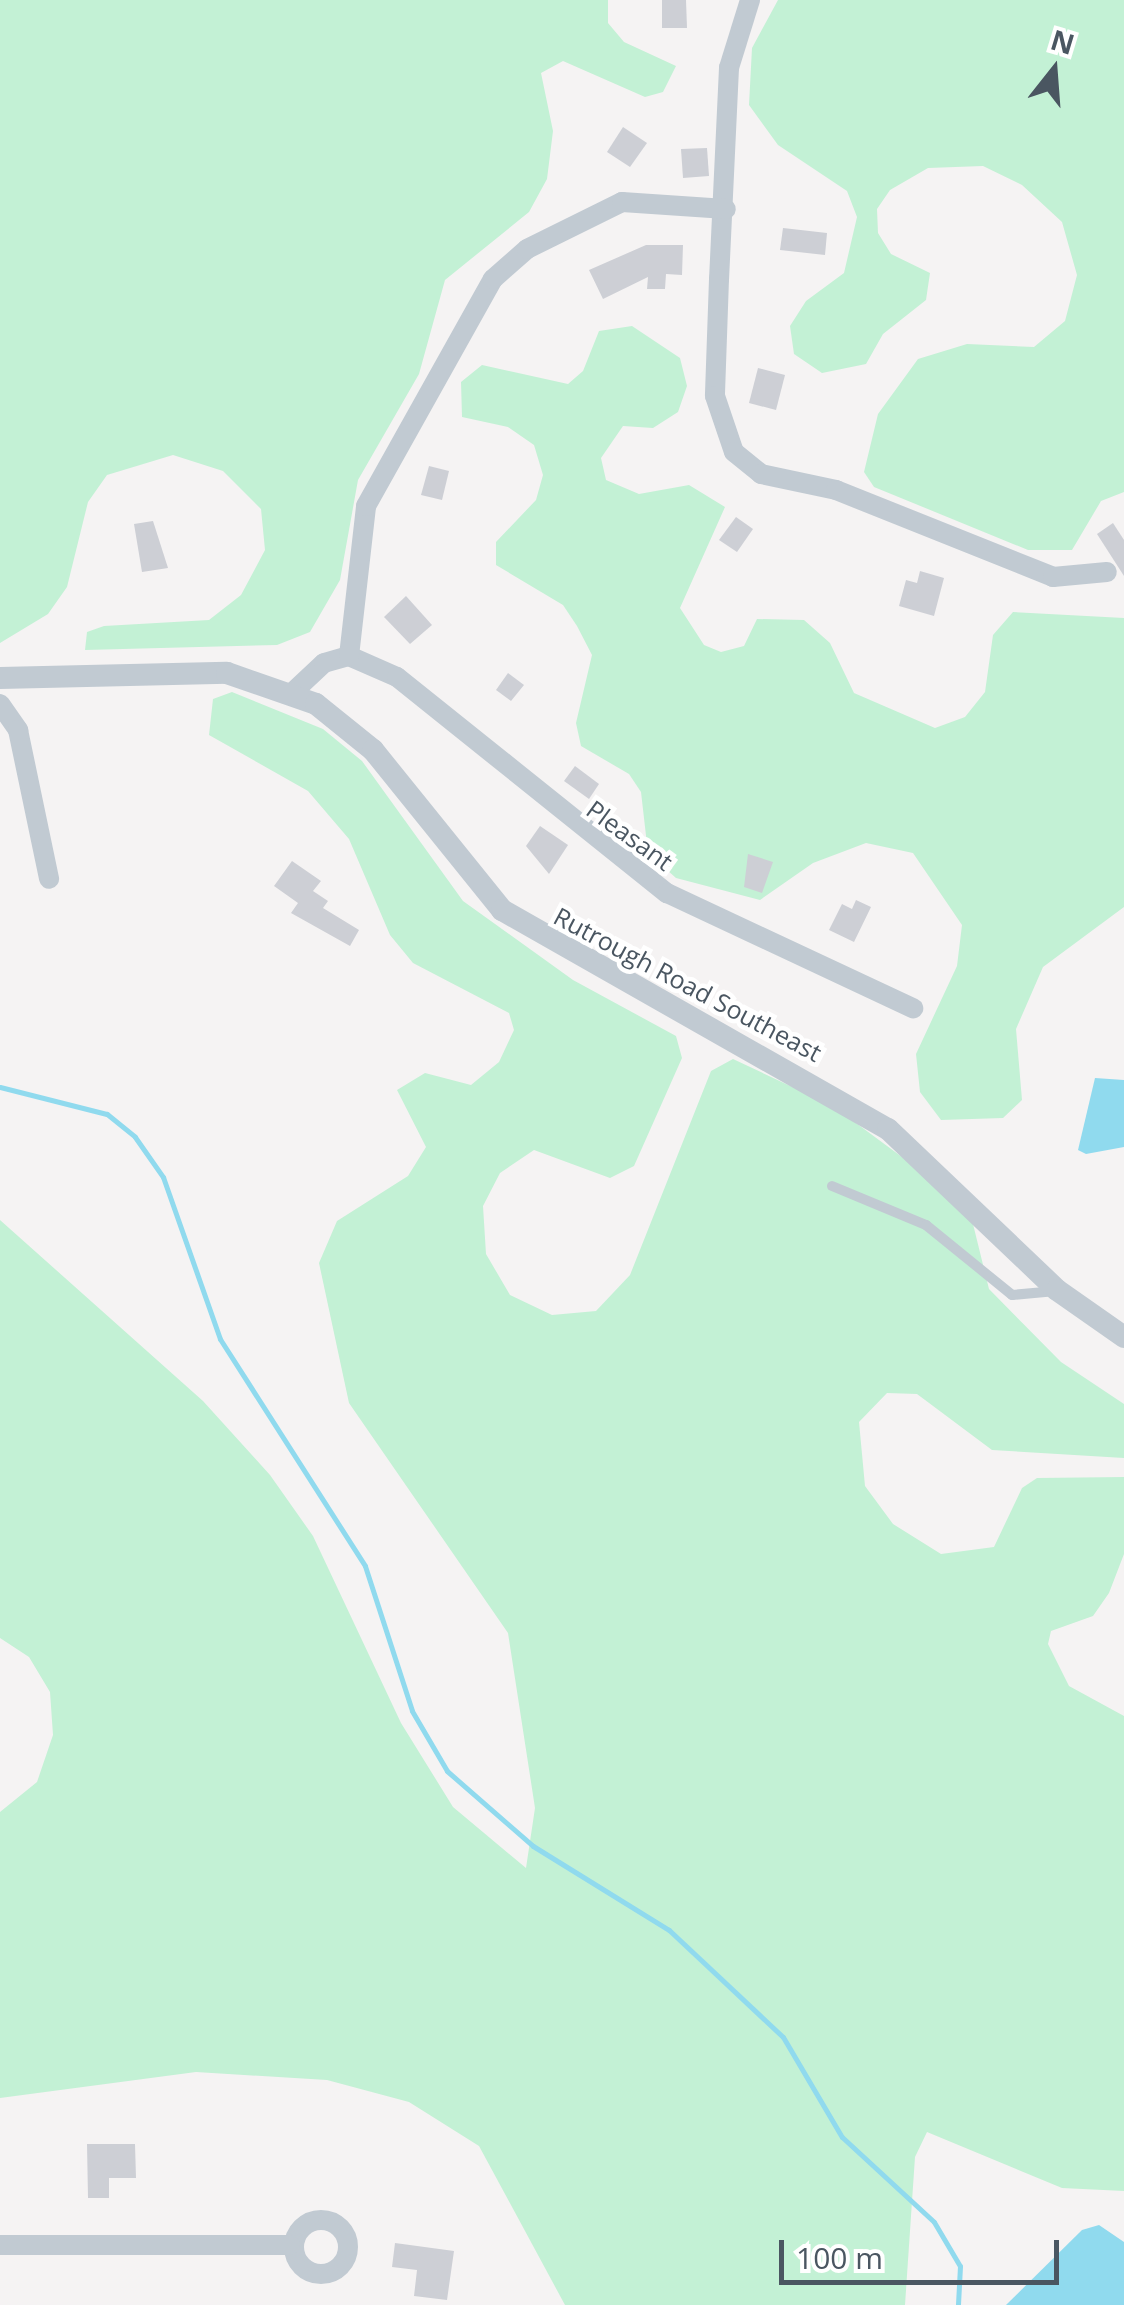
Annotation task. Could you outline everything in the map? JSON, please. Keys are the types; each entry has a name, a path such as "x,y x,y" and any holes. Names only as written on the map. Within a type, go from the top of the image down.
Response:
{"street":[{"path":"750,0 729,68 715,396 724,433 746,465 836,490 1053,577 1107,572"},
{"path":"293,692 349,656 366,506 493,279 527,248 622,202 726,208"},
{"name":"Pleasant","path":"349,656 397,677 667,893 913,1008"},
{"name":"Rutrough Road Southeast","path":"0,678 196,671 293,692 373,750 502,910 888,1129 1057,1290 1124,1338"},
{"path":"0,704 18,730 49,879"},
{"path":"0,2245 290,2245"}],"lane":[{"path":"832,1186 926,1225 1012,1295 1057,1290"}],"green space":[{"path":"0,0 608,0 608,23 624,42 676,66 663,92 645,97 563,61 541,73 553,131 547,179 529,212 445,280 419,374 358,480 340,580 310,632 277,645 85,650 87,632 104,626 209,620 241,595 265,550 261,509 223,471 173,455 107,475 88,502 67,587 48,614 0,643"},
{"path":"778,0 1124,0 1124,492 1101,501 1072,550 1028,550 874,487 864,472 878,414 918,359 967,344 1034,347 1065,321 1077,275 1062,222 1022,185 983,166 928,168 890,190 877,209 878,233 891,254 930,273 926,300 883,334 866,364 822,373 794,354 790,326 806,301 844,273 857,217 847,191 778,145 749,105 752,48"},
{"path":"632,326 680,358 687,386 678,412 653,428 623,426 601,458 606,480 639,494 689,485 725,507 680,608 704,645 721,652 744,646 757,619 804,620 830,643 854,693 935,728 965,717 985,692 993,635 1013,612 1124,618 1124,907 1043,967 1016,1029 1022,1100 1003,1118 941,1120 920,1092 916,1054 957,966 962,925 913,853 866,843 813,863 760,900 676,878 648,853 641,792 629,774 581,746 576,723 592,655 577,626 563,605 496,565 496,542 536,500 543,475 534,445 508,427 462,417 461,382 482,365 568,384 583,371 599,331"},
{"path":"232,692 323,729 362,761 463,901 573,980 676,1036 682,1058 634,1166 610,1178 534,1150 500,1173 483,1206 486,1254 510,1295 552,1315 596,1311 630,1275 711,1071 733,1059 833,1106 906,1160 973,1224 989,1289 1061,1362 1124,1404 1124,1458 992,1450 917,1394 887,1393 859,1422 865,1486 893,1524 941,1554 994,1547 1022,1488 1037,1478 1124,1477 1124,1554 1109,1593 1093,1616 1051,1631 1048,1644 1069,1686 1124,1716 1124,2191 1062,2188 927,2132 915,2157 905,2305 565,2305 479,2146 409,2102 327,2080 196,2072 0,2098 0,1812 37,1782 53,1735 50,1692 29,1657 0,1638 0,1220 203,1401 270,1475 313,1536 401,1723 453,1807 526,1868 535,1808 508,1633 349,1403 319,1263 337,1221 408,1176 426,1147 397,1090 425,1073 471,1085 499,1062 514,1030 509,1013 413,963 390,935 349,839 308,791 209,735 213,699"}],"water":[{"path":"1095,1078 1124,1080 1124,1147 1086,1154 1078,1150"},
{"path":"1099,2225 1124,2242 1124,2305 1006,2305 1082,2230"}],"building":[{"path":"662,0 686,0 687,28 662,28"},
{"path":"623,127 647,143 630,167 607,152"},
{"path":"707,148 709,176 683,178 681,149"},
{"path":"783,228 827,233 825,255 780,250"},
{"path":"646,245 683,245 682,275 666,274 665,289 647,289 648,277 603,299 589,270"},
{"path":"758,368 785,375 776,410 749,403"},
{"path":"429,466 449,471 442,500 421,495"},
{"path":"736,517 753,529 737,552 719,540"},
{"path":"153,521 168,568 142,572 134,524"},
{"path":"1113,523 1124,540 1124,576 1097,534"},
{"path":"920,571 944,578 934,616 899,606 906,580 917,583"},
{"path":"406,596 432,625 410,644 384,617"},
{"path":"508,673 524,685 511,701 496,690"},
{"path":"575,766 599,784 589,799 564,781"},
{"path":"540,826 568,845 549,874 526,846"},
{"path":"748,854 773,862 762,893 744,887"},
{"path":"292,861 321,881 313,891 328,901 323,908 359,930 350,946 291,913 298,903 274,886"},
{"path":"856,900 871,907 854,942 829,930 842,904 852,909"},
{"path":"87,2144 135,2144 136,2178 109,2178 109,2198 88,2198"},
{"path":"395,2243 454,2251 447,2300 414,2296 417,2270 392,2267"}],"waterway":[{"path":"0,1087 107,1114 135,1137 163,1177 220,1339 365,1566 412,1711 447,1771 533,1846 669,1930 783,2037 842,2137 934,2222 960,2266 958,2305"}]}
